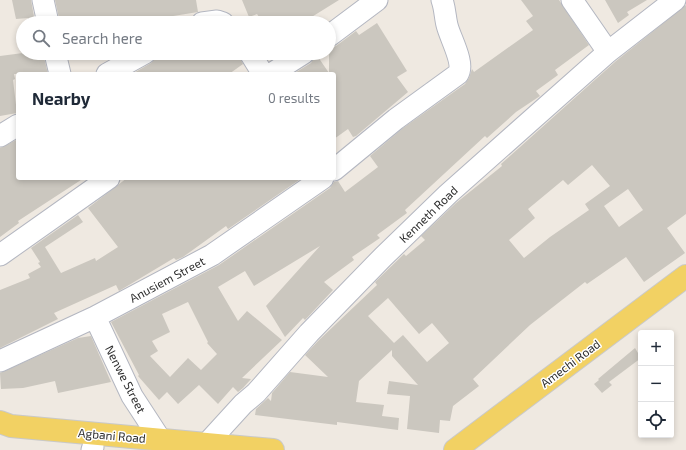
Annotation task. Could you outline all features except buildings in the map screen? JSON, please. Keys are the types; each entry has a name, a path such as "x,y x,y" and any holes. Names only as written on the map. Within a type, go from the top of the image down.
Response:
{"main road":[{"name":"Amechi Road","path":"455,450 686,276"},
{"name":"Agbani Road","path":"0,422 11,426 160,439 205,447 273,450"},
{"name":"Agbani Road","path":"0,437 92,448 138,450"}],"street":[{"path":"43,0 46,16"},
{"path":"336,31 377,0"},
{"path":"336,168 402,115 458,74 460,70 460,61 449,31 442,0"},
{"path":"572,0 608,52"},
{"name":"Kenneth Road","path":"205,447 309,333 383,257 448,194 608,52 675,0"},
{"path":"57,60 60,72"},
{"path":"111,72 132,60"},
{"path":"254,60 261,72"},
{"path":"274,72 293,60"},
{"path":"0,136 16,126"},
{"path":"0,255 106,180"},
{"name":"Anusiem Street","path":"0,360 95,317 212,255 320,180"},
{"name":"Nenwe Street","path":"95,317 132,396 160,439"}]}
